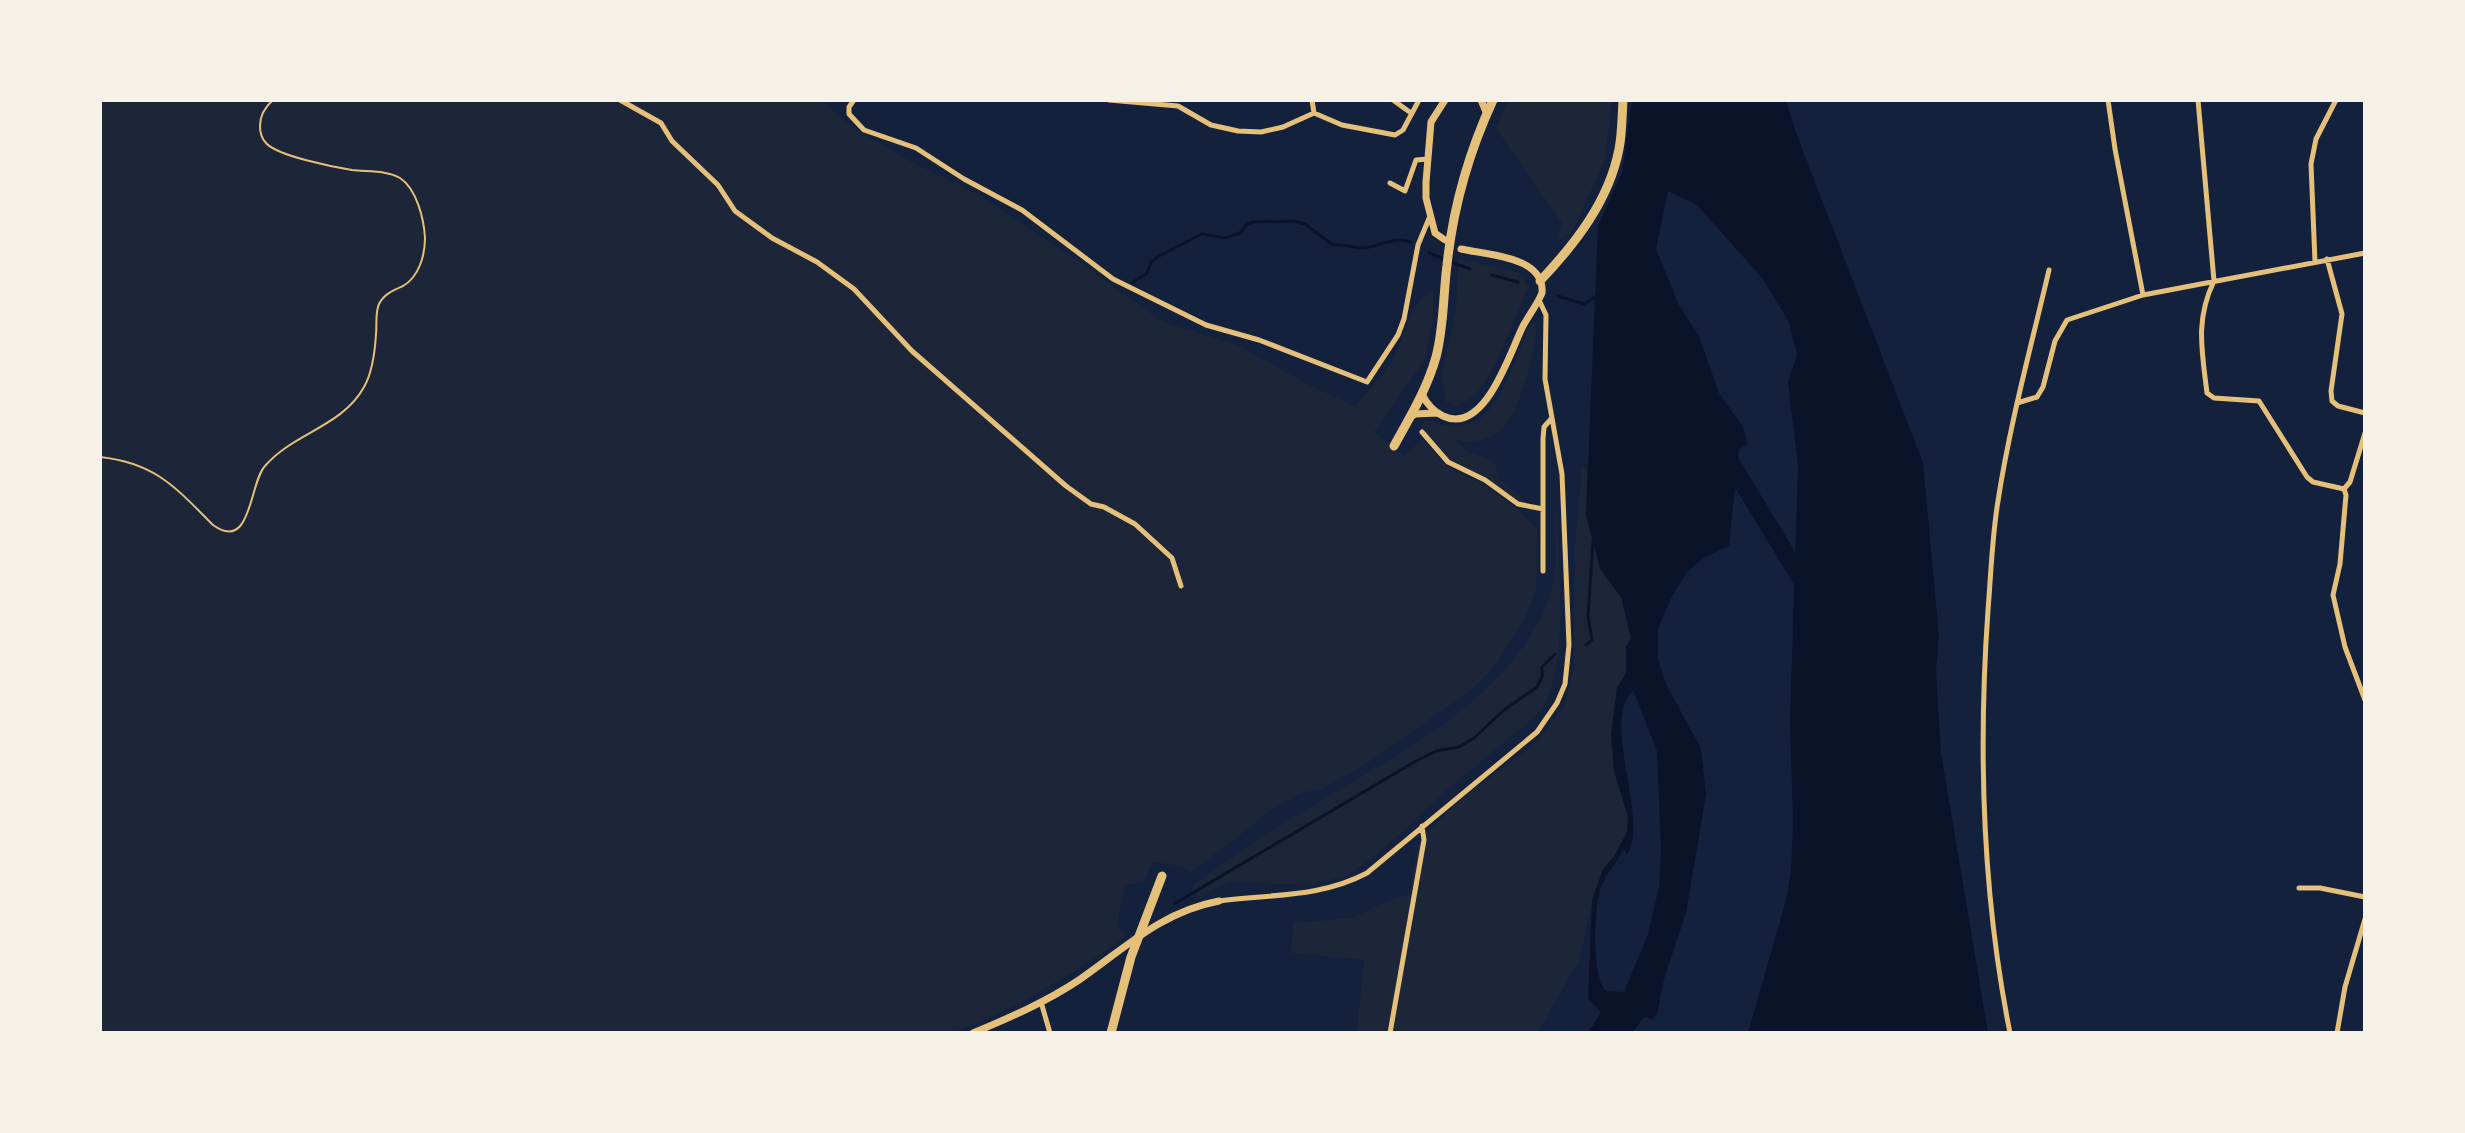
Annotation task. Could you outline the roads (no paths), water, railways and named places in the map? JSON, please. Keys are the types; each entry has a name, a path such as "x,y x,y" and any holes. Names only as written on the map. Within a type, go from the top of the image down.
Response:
{"main road":[{"path":"1394,446 1422,394 1438,346 1454,213 1464,174 1493,100"},
{"path":"1540,281 1581,233 1605,188 1619,149 1623,100"},
{"path":"1111,1033 1131,957 1162,876"}],"street":[{"path":"620,100 661,123 672,141 718,185 735,211 854,289 912,351 1066,486 1091,504 1104,507 1135,524 1172,558 1181,586"},
{"path":"854,100 849,114 864,130 916,148 964,179 1022,210 1113,279 1206,325 1259,340 1367,382 1398,335 1418,245 1430,216"},
{"path":"1109,100 1178,106 1211,125 1238,131 1261,132 1283,127 1314,113 1342,125 1395,135 1403,130 1419,100"},
{"path":"1312,100 1314,113"},
{"path":"1393,100 1411,113"},
{"path":"1445,100 1431,122 1426,198 1435,233 1445,240"},
{"path":"1481,100 1487,114"},
{"path":"2108,100 2143,295"},
{"path":"2198,100 2214,281 2208,294 2199,338 2207,393 2214,398 2259,401 2307,477 2313,482 2344,489"},
{"path":"2315,262 2312,149 2336,100"},
{"path":"1390,183 1405,191 1416,160 1428,159"},
{"path":"1422,394 1438,413 1453,419 1463,418 1482,406 1539,300 1542,286 1532,269 1520,262 1461,249"},
{"path":"2017,403 2037,397 2043,387 2055,341 2067,320 2143,295 2365,253"},
{"path":"2327,259 2342,314 2332,401 2338,406 2365,413"},
{"path":"2010,1033 1992,913 1981,735 1997,505 2017,403 2049,270"},
{"path":"973,1033 1041,1002 1080,979 1135,936 1191,909 1219,901 1310,893 1346,884 1382,862 1537,732 1557,703 1565,684 1569,645 1562,474 1545,379 1546,315 1539,300"},
{"path":"1409,418 1438,413"},
{"path":"1543,571 1543,439 1544,427 1551,419"},
{"path":"1422,432 1448,462 1485,480 1518,504 1543,509"},
{"path":"2344,489 2350,482 2365,433"},
{"path":"2344,489 2343,541 2333,595 2345,647 2365,700"},
{"path":"1390,1033 1422,855 1422,826"},
{"path":"2299,888 2320,888 2365,897"},
{"path":"2337,1033 2345,987 2365,919"},
{"path":"1041,1002 1050,1033"}],"waterway":[{"path":"1132,283 1147,273 1151,262 1159,256 1202,234 1225,238 1240,233 1253,222 1293,221 1305,224 1333,245 1359,248 1397,240 1411,242"},
{"path":"1429,253 1444,259"},
{"path":"1451,262 1470,269"},
{"path":"1492,275 1518,282"},
{"path":"1558,296 1584,304 1598,295"},
{"path":"1724,452 1806,587"},
{"path":"1586,645 1592,640 1588,616 1593,541"},
{"path":"1174,904 1416,761 1436,751 1459,747 1474,738 1504,710 1537,687 1542,677 1542,667 1555,654"}]}
